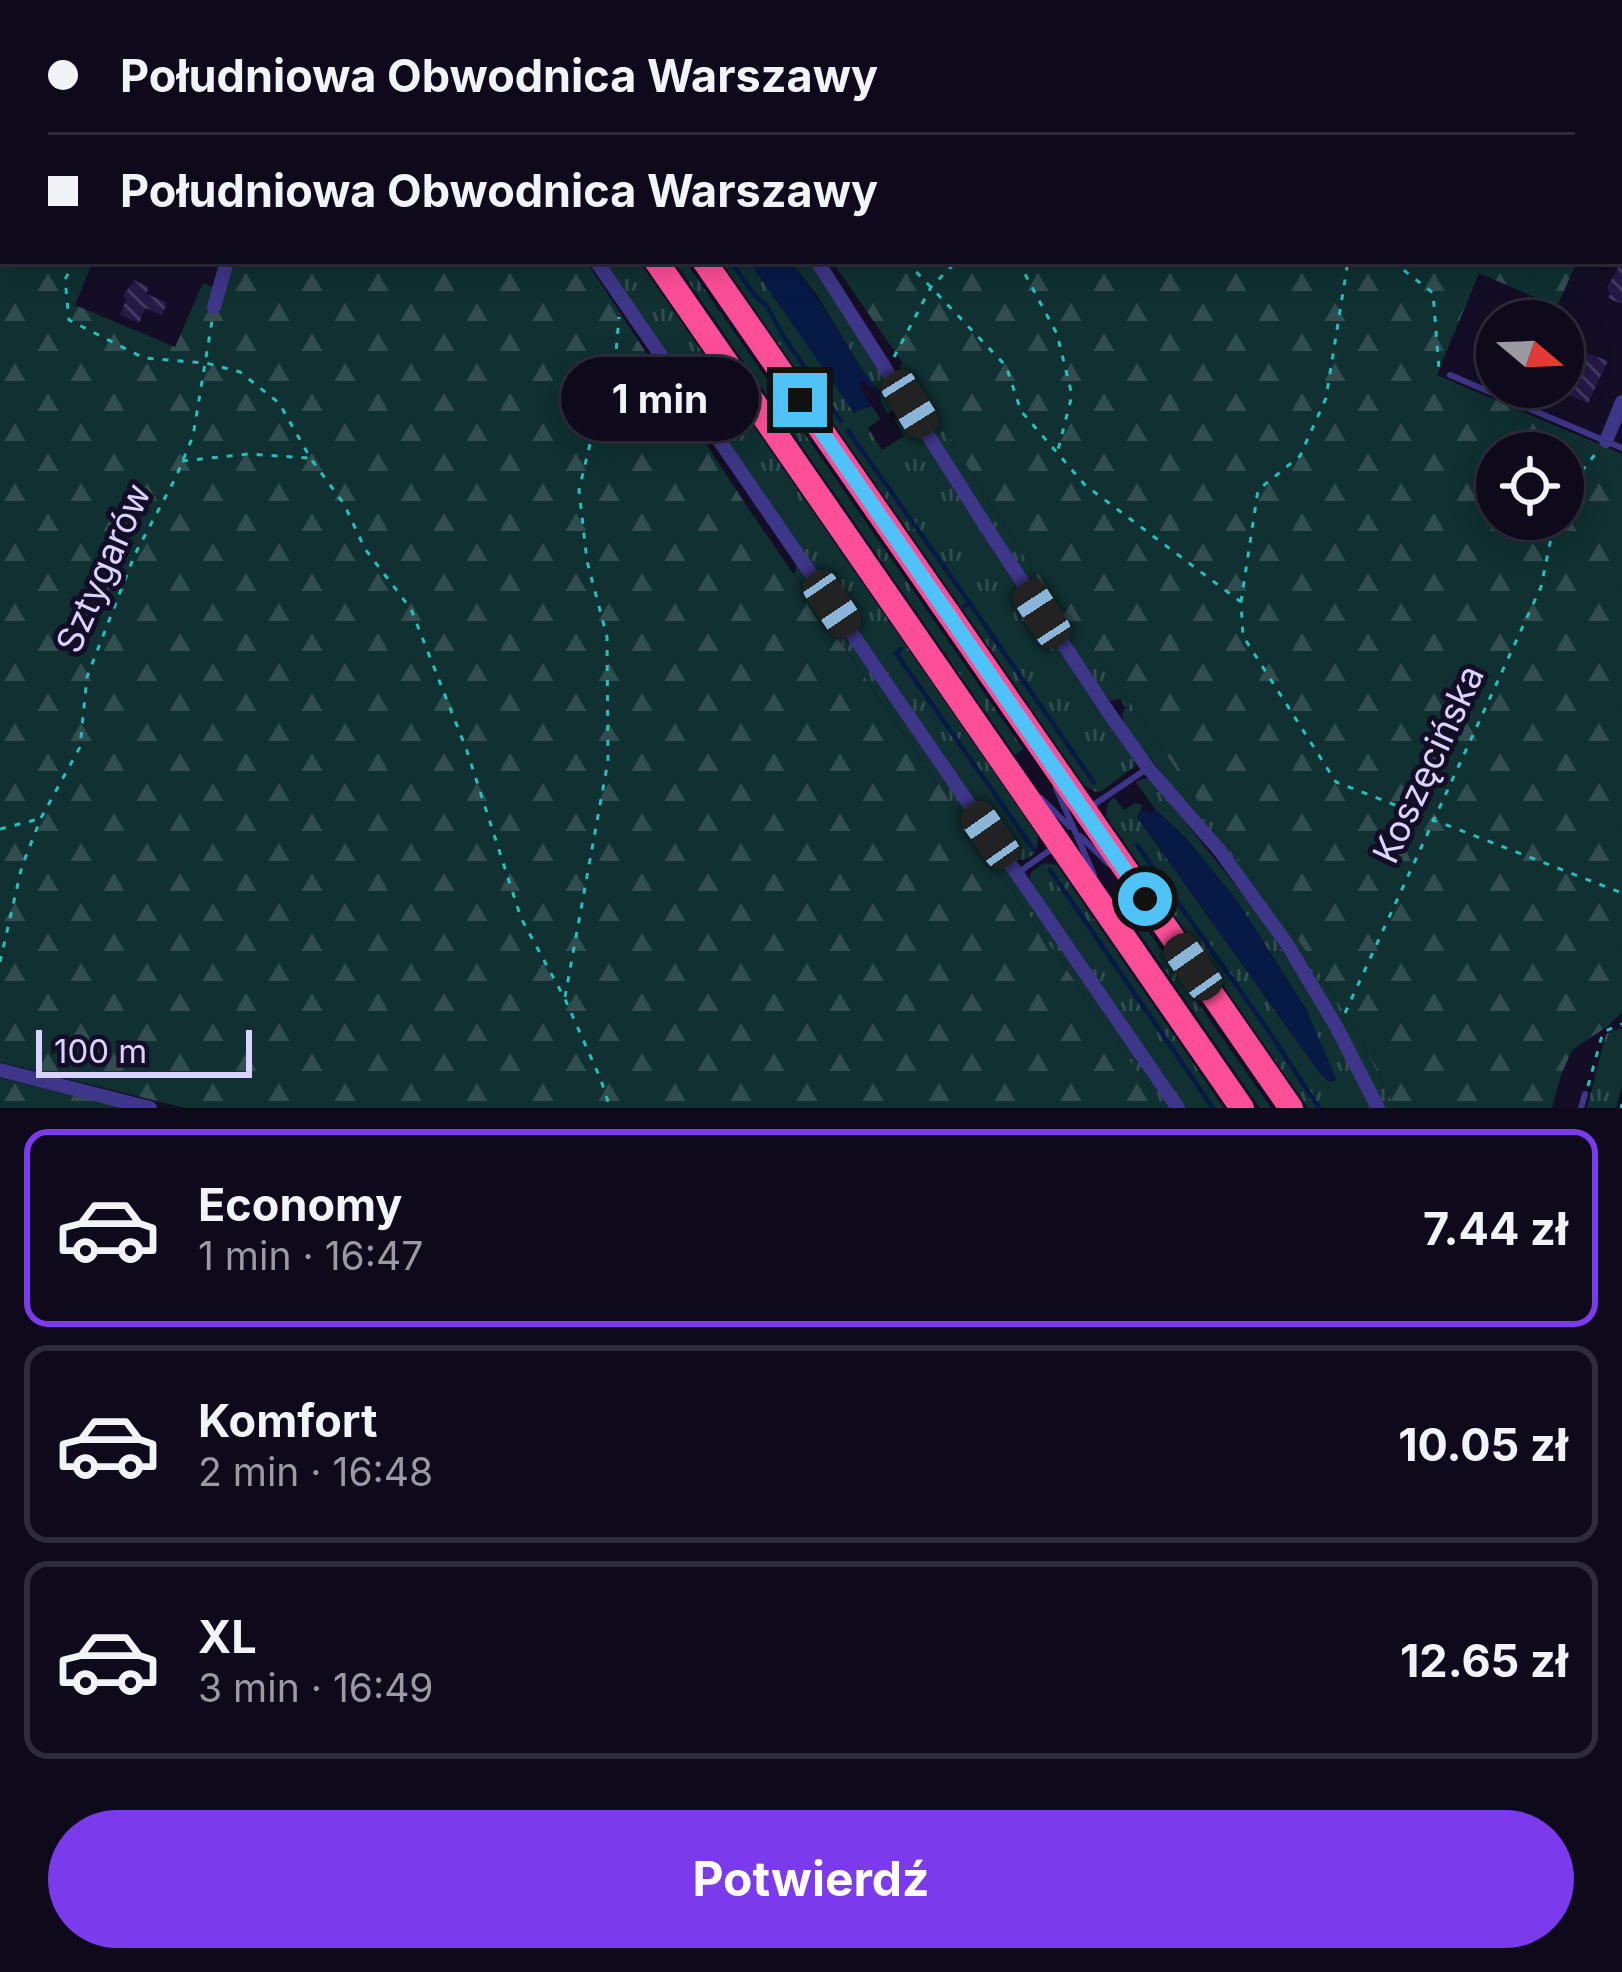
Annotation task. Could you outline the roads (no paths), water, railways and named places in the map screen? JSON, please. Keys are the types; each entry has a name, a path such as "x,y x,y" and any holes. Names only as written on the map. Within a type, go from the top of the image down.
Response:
{"highway":[{"path":"658,264 1004,762 1145,899 1291,1108"},
{"path":"706,264 1034,740 1114,922 1242,1108"}],"street":[{"path":"214,307 226,264"},
{"path":"598,264 1178,1108"},
{"path":"819,264 1067,651 1148,768 1220,851 1287,944 1378,1108"},
{"path":"1606,441 1622,403"},
{"path":"0,1070 150,1108"}],"lane":[{"path":"1450,375 1622,448"},
{"path":"1016,874 1148,768"},
{"path":"1581,1108 1586,1094"}],"water":[{"path":"751,264 792,264 818,299 881,397 863,380 859,384 870,405 854,413"},
{"path":"1155,809 1187,839 1238,902 1306,1009 1336,1079 1328,1081 1319,1072 1137,816"}],"waterway":[{"path":"732,264 767,306 841,421"},
{"path":"848,431 969,602 965,606"},
{"path":"969,602 1094,783"},
{"path":"901,649 896,653 1034,850"},
{"path":"1137,845 1319,1108"},
{"path":"1050,870 1213,1108"}]}
